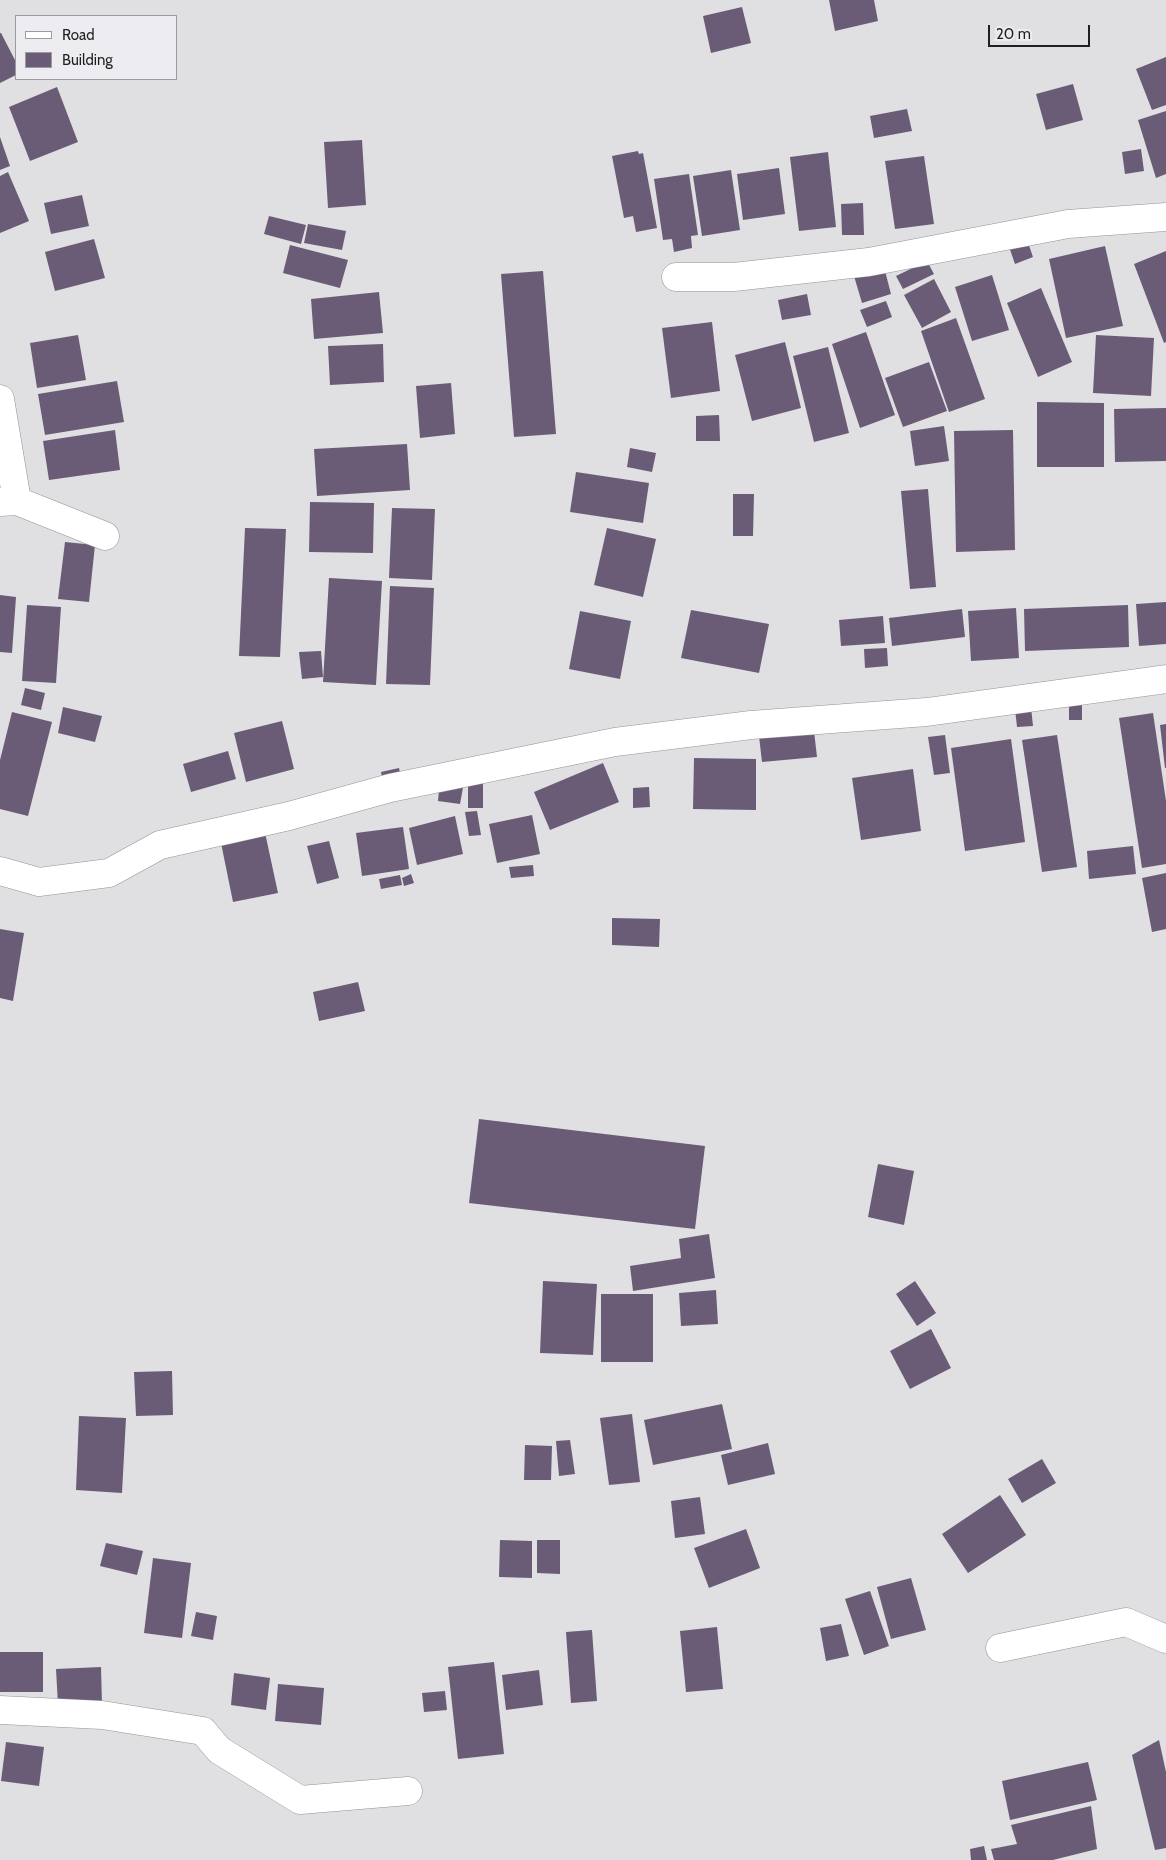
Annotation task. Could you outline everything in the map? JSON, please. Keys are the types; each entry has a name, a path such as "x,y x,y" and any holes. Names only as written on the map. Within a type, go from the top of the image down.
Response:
{"street":[{"path":"676,277 734,276 869,262 1068,224 1166,217"},
{"path":"0,399 8,502 105,536"},
{"path":"0,871 39,882 109,873 160,844 289,816 390,788 615,742 751,725 927,712 1166,679"},
{"path":"1000,1648 1126,1622 1166,1639"},
{"path":"0,1710 102,1715 203,1731 219,1750 300,1800 408,1792"}],"building":[{"path":"829,0 874,0 878,21 835,31"},
{"path":"742,7 751,43 711,53 703,16"},
{"path":"1,33 15,60 15,76 0,83"},
{"path":"1166,57 1166,105 1152,110 1136,69"},
{"path":"1073,84 1083,120 1046,130 1036,94"},
{"path":"57,87 78,142 30,161 9,107"},
{"path":"907,109 912,131 874,138 870,116"},
{"path":"1166,111 1166,174 1156,178 1138,120"},
{"path":"0,137 10,166 0,170"},
{"path":"362,140 366,205 328,208 324,142"},
{"path":"1141,149 1144,171 1125,174 1122,152"},
{"path":"638,151 639,154 643,153 657,228 636,232 633,216 624,218 612,156"},
{"path":"828,152 836,227 799,231 790,157"},
{"path":"924,156 934,224 895,229 885,161"},
{"path":"779,168 785,214 743,220 737,174"},
{"path":"731,170 740,230 702,236 693,176"},
{"path":"8,172 29,221 0,233 0,176"},
{"path":"689,174 698,235 691,236 692,248 674,252 672,239 663,240 654,179"},
{"path":"82,195 89,226 51,234 44,203"},
{"path":"863,203 864,235 842,235 841,204"},
{"path":"269,216 306,225 301,244 264,234"},
{"path":"308,224 346,231 342,250 304,243"},
{"path":"1025,234 1033,257 1015,264 1007,241"},
{"path":"94,239 105,278 55,291 45,252"},
{"path":"290,245 348,260 340,288 283,273"},
{"path":"1105,246 1123,326 1066,338 1049,259"},
{"path":"1166,251 1166,342 1164,343 1134,264"},
{"path":"927,261 934,274 903,289 896,276"},
{"path":"884,267 891,294 862,303 854,276"},
{"path":"543,271 556,434 514,437 501,274"},
{"path":"992,275 1009,330 972,341 955,287"},
{"path":"934,279 951,312 922,328 904,295"},
{"path":"1041,288 1072,362 1038,377 1007,303"},
{"path":"379,292 383,333 314,339 311,299"},
{"path":"807,294 811,315 782,320 778,300"},
{"path":"886,301 892,317 867,327 860,310"},
{"path":"956,318 985,399 949,412 921,331"},
{"path":"712,322 720,391 671,398 662,328"},
{"path":"866,332 895,415 860,428 832,344"},
{"path":"78,335 86,380 37,388 30,343"},
{"path":"1096,335 1154,338 1151,396 1093,393"},
{"path":"785,342 801,408 752,421 735,355"},
{"path":"383,344 384,382 330,385 328,346"},
{"path":"828,347 849,433 814,442 793,356"},
{"path":"929,362 947,411 903,427 885,378"},
{"path":"117,381 124,422 45,435 38,394"},
{"path":"451,383 455,434 420,438 416,386"},
{"path":"1037,402 1104,403 1104,467 1037,467"},
{"path":"1166,408 1166,461 1115,462 1114,409"},
{"path":"719,415 720,441 696,441 696,416"},
{"path":"944,426 949,461 915,466 910,431"},
{"path":"115,430 120,470 49,480 43,441"},
{"path":"1013,430 1015,550 956,552 954,431"},
{"path":"407,444 410,490 317,496 314,449"},
{"path":"630,448 656,453 652,472 627,467"},
{"path":"576,472 649,483 643,523 570,512"},
{"path":"928,489 936,587 910,589 901,491"},
{"path":"733,494 754,494 753,536 733,536"},
{"path":"310,502 374,503 373,553 309,552"},
{"path":"392,508 435,509 432,580 389,578"},
{"path":"245,528 286,529 280,657 239,656"},
{"path":"607,528 656,539 643,597 594,585"},
{"path":"65,542 95,545 89,602 58,599"},
{"path":"329,578 382,581 376,685 323,682"},
{"path":"390,586 434,588 430,685 386,684"},
{"path":"0,595 16,597 12,653 0,652"},
{"path":"1166,602 1166,644 1139,646 1136,604"},
{"path":"27,605 61,607 56,683 22,681"},
{"path":"1128,605 1129,647 1025,651 1024,609"},
{"path":"1016,608 1019,658 971,661 968,611"},
{"path":"962,609 965,637 892,646 889,618"},
{"path":"691,610 769,624 759,673 681,658"},
{"path":"580,611 631,621 620,679 569,669"},
{"path":"883,616 885,643 841,646 839,620"},
{"path":"887,648 888,666 865,668 864,649"},
{"path":"321,651 323,677 302,679 299,652"},
{"path":"25,688 45,693 41,710 21,705"},
{"path":"1069,700 1082,700 1082,720 1069,720"},
{"path":"63,707 102,716 95,742 58,733"},
{"path":"1031,707 1033,726 1017,727 1015,709"},
{"path":"12,712 52,722 28,816 0,809 0,760"},
{"path":"1153,713 1166,801 1166,864 1142,868 1119,718"},
{"path":"282,721 294,769 246,782 234,733"},
{"path":"1166,724 1166,768 1165,768 1160,725"},
{"path":"814,731 817,757 762,762 759,736"},
{"path":"945,735 950,773 934,775 928,737"},
{"path":"1057,735 1077,867 1042,872 1022,740"},
{"path":"1011,739 1025,842 965,851 951,748"},
{"path":"228,751 236,779 191,792 183,764"},
{"path":"694,758 756,759 756,810 693,809"},
{"path":"603,763 619,802 550,830 534,792"},
{"path":"399,768 402,782 384,786 381,772"},
{"path":"913,769 921,831 861,840 852,778"},
{"path":"440,779 464,782 460,804 438,801"},
{"path":"468,783 483,783 483,808 468,808"},
{"path":"649,787 650,807 633,808 633,788"},
{"path":"477,811 481,835 469,836 465,812"},
{"path":"532,815 540,854 497,863 489,824"},
{"path":"455,816 463,854 417,865 409,828"},
{"path":"403,827 409,869 362,876 356,833"},
{"path":"264,828 278,893 233,902 220,838"},
{"path":"329,841 339,878 317,884 307,846"},
{"path":"1133,846 1136,874 1089,879 1087,851"},
{"path":"533,865 534,876 511,878 509,867"},
{"path":"1166,873 1166,929 1152,932 1142,878"},
{"path":"411,874 414,883 404,886 402,878"},
{"path":"400,875 402,885 381,889 379,879"},
{"path":"612,918 660,919 659,947 612,945"},
{"path":"0,929 24,933 13,1001 0,998"},
{"path":"358,982 365,1011 319,1021 313,992"},
{"path":"479,1119 705,1146 695,1229 469,1203"},
{"path":"878,1164 914,1171 904,1225 868,1217"},
{"path":"709,1234 715,1278 633,1291 630,1266 681,1258 679,1239"},
{"path":"543,1281 597,1284 593,1355 540,1353"},
{"path":"915,1281 936,1313 917,1326 896,1294"},
{"path":"716,1290 718,1324 681,1326 679,1293"},
{"path":"601,1294 653,1294 653,1362 601,1362"},
{"path":"931,1329 951,1368 910,1389 890,1351"},
{"path":"172,1371 173,1415 136,1416 134,1372"},
{"path":"722,1404 732,1449 653,1465 644,1420"},
{"path":"632,1414 640,1482 609,1485 600,1418"},
{"path":"79,1416 126,1418 122,1493 76,1490"},
{"path":"570,1440 575,1474 559,1476 556,1441"},
{"path":"768,1443 775,1474 728,1485 721,1455"},
{"path":"525,1445 552,1446 551,1480 524,1480"},
{"path":"1042,1459 1056,1483 1022,1503 1008,1479"},
{"path":"1000,1495 1026,1535 968,1573 942,1534"},
{"path":"700,1497 705,1534 675,1538 671,1501"},
{"path":"746,1529 760,1568 709,1588 694,1548"},
{"path":"500,1540 532,1541 532,1578 499,1577"},
{"path":"537,1540 560,1540 560,1574 537,1573"},
{"path":"106,1543 143,1551 137,1575 100,1566"},
{"path":"153,1558 191,1563 182,1638 144,1633"},
{"path":"911,1578 926,1630 891,1639 877,1587"},
{"path":"870,1591 889,1646 864,1655 845,1599"},
{"path":"196,1612 217,1616 213,1640 191,1636"},
{"path":"841,1624 849,1656 826,1661 820,1628"},
{"path":"717,1627 723,1689 686,1692 680,1631"},
{"path":"592,1630 597,1701 571,1703 566,1632"},
{"path":"0,1652 43,1652 43,1692 0,1692"},
{"path":"494,1662 504,1754 458,1759 448,1667"},
{"path":"101,1667 102,1704 58,1705 56,1669"},
{"path":"539,1670 543,1705 506,1710 502,1675"},
{"path":"234,1673 270,1678 266,1710 231,1705"},
{"path":"278,1684 324,1688 321,1725 275,1721"},
{"path":"445,1691 447,1710 424,1712 422,1693"},
{"path":"1159,1740 1166,1772 1166,1848 1155,1850 1132,1755"},
{"path":"6,1742 44,1747 39,1786 1,1781"},
{"path":"1088,1762 1097,1800 1010,1820 1002,1781"},
{"path":"1091,1806 1097,1849 1053,1860 994,1860 991,1849 1017,1844 1011,1825"},
{"path":"984,1846 987,1860 971,1860 970,1849"}]}
